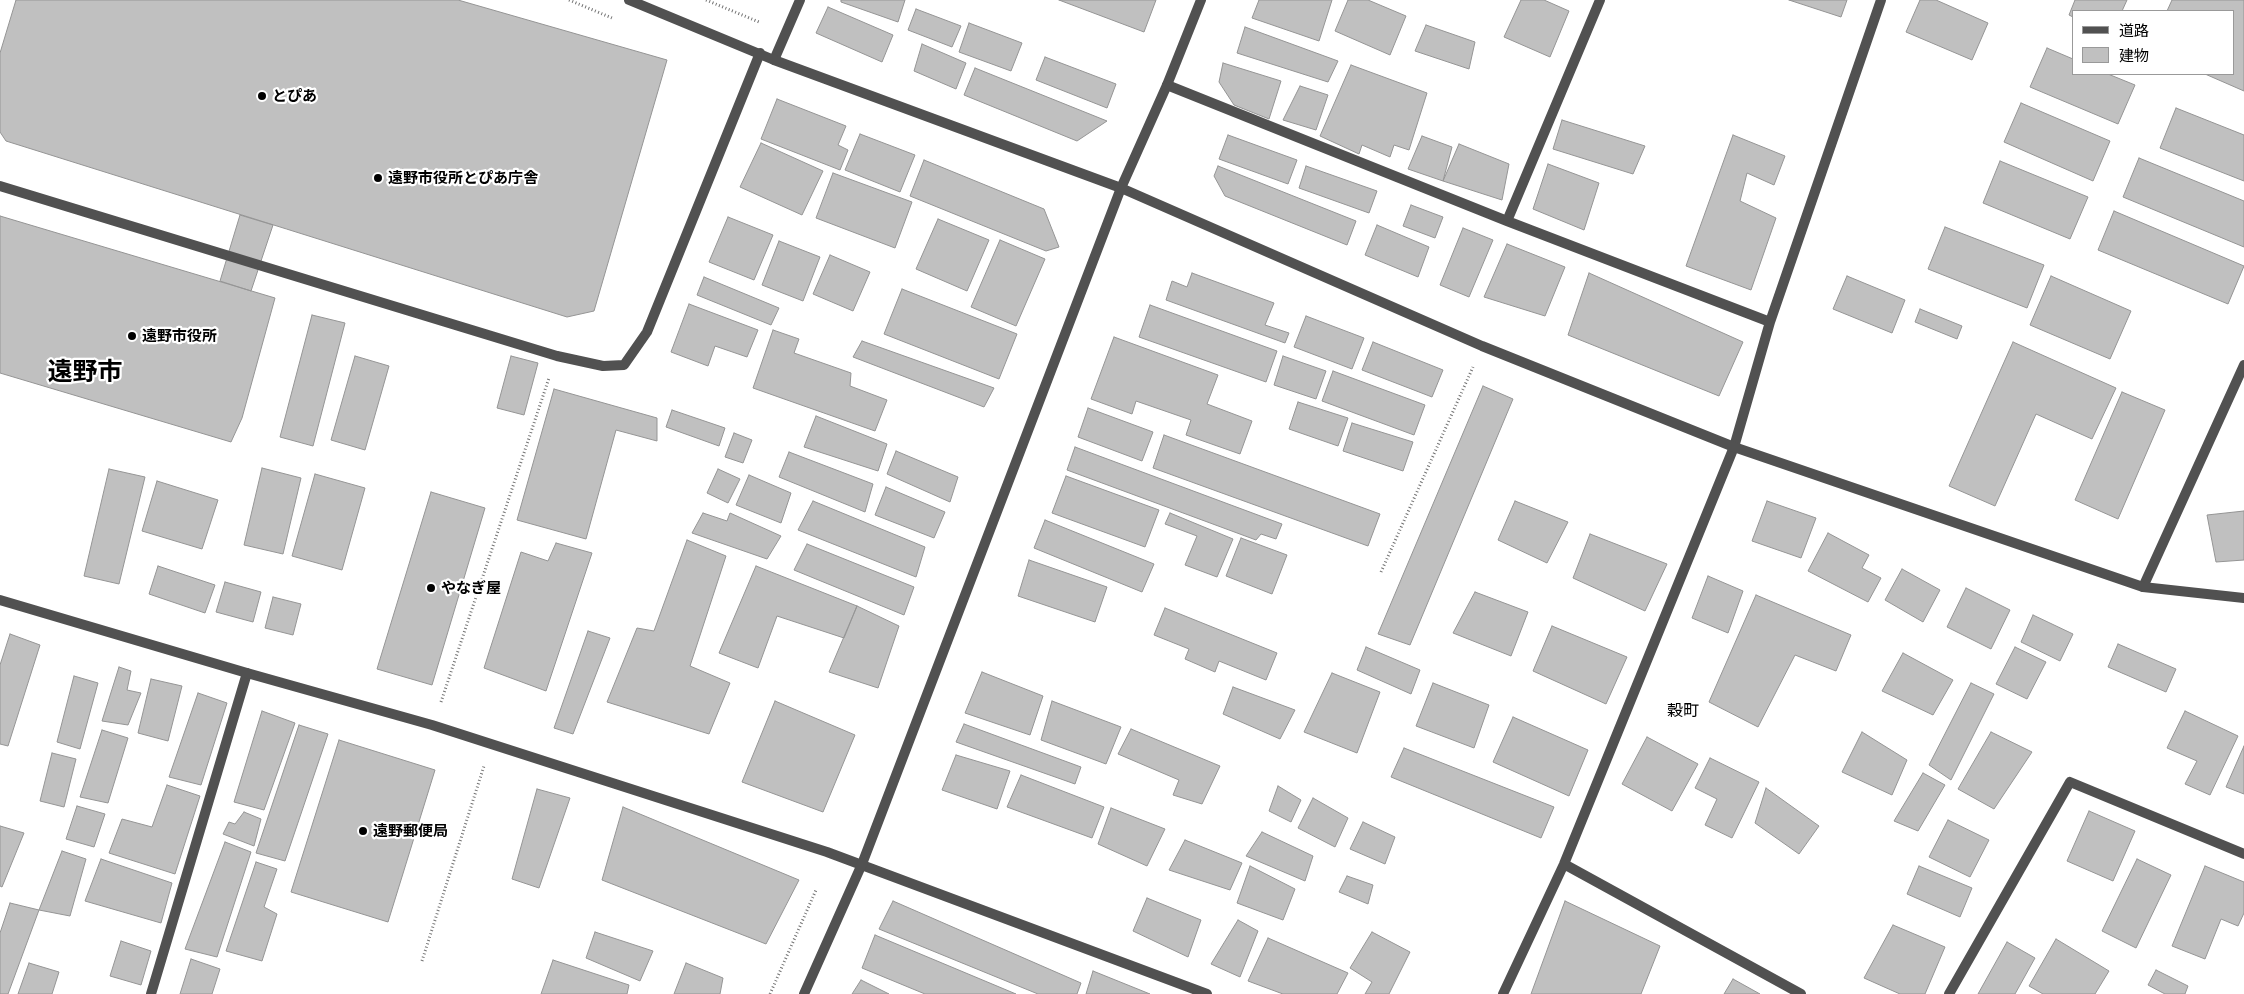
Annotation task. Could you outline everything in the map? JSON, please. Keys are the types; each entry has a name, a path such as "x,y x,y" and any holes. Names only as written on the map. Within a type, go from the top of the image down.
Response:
{"street":[{"path":"629,0 774,60 1121,188 1482,346 1734,448 2143,587 2244,598"},
{"path":"774,60 800,0"},
{"path":"804,994 862,864 1121,188 1167,85 1201,0"},
{"path":"1507,221 1600,0"},
{"path":"1503,994 1564,864 1734,448 1770,322 1881,0"},
{"path":"0,186 557,356 603,366 624,365 647,332 760,53"},
{"path":"1167,85 1507,221 1770,322"},
{"path":"2143,587 2244,365"},
{"path":"0,600 432,725 862,864 1207,994"},
{"path":"151,994 247,673"},
{"path":"1949,994 2070,782 2244,854"},
{"path":"1564,864 1801,994"}],"path":[{"path":"706,0 759,22"},
{"path":"1381,572 1482,346"},
{"path":"432,725 557,356"},
{"path":"422,961 491,744"},
{"path":"770,994 816,890"}],"building":[{"name":"遠野市役所とぴあ庁舎","path":"16,0 458,0 667,60 594,311 567,317 6,141 0,132 0,53"},
{"path":"841,0 905,0 898,22 841,2"},
{"path":"1059,0 1156,0 1144,32"},
{"path":"1259,0 1332,0 1319,41 1252,18"},
{"path":"1348,0 1368,0 1406,16 1390,55 1335,31"},
{"path":"1521,0 1544,0 1569,11 1550,57 1504,37"},
{"path":"1789,0 1847,0 1841,17"},
{"path":"1920,0 1936,0 1988,23 1972,60 1906,32"},
{"path":"2075,0 2127,0 2122,10 2072,10 2072,16 2069,15"},
{"path":"2172,0 2244,0 2244,91 2207,75 2234,75 2234,10 2167,10"},
{"path":"828,7 893,35 882,62 816,33"},
{"path":"916,9 961,26 952,47 908,30"},
{"path":"969,23 1022,43 1011,71 959,52"},
{"path":"1426,25 1475,42 1469,69 1415,51"},
{"path":"1245,27 1338,61 1328,82 1237,53"},
{"path":"922,44 966,63 956,89 914,71"},
{"path":"2047,48 2072,59 2072,75 2110,75 2135,85 2118,124 2030,87"},
{"path":"1045,57 1116,84 1107,108 1036,80"},
{"path":"1223,63 1281,81 1269,119 1234,105 1219,82"},
{"path":"1351,65 1427,93 1409,150 1394,145 1390,157 1362,145 1359,154 1320,136"},
{"path":"975,68 1107,121 1077,141 964,95"},
{"path":"1300,86 1328,95 1316,130 1283,120"},
{"path":"777,99 846,126 838,145 848,150 840,170 761,139"},
{"path":"2021,103 2110,141 2093,181 2004,142"},
{"path":"2176,108 2244,135 2244,181 2160,148"},
{"path":"1562,120 1645,146 1633,174 1553,149"},
{"path":"860,134 915,155 900,192 845,170"},
{"path":"1228,135 1297,160 1288,184 1219,159"},
{"path":"1733,135 1785,156 1774,185 1747,173 1740,201 1776,218 1751,290 1686,266"},
{"path":"1422,136 1452,147 1443,181 1408,169"},
{"path":"761,143 823,171 802,215 740,187"},
{"path":"1459,144 1509,164 1502,200 1443,181"},
{"path":"2139,158 2244,201 2244,247 2123,197"},
{"path":"924,160 1044,209 1059,247 1046,251 910,196"},
{"path":"2000,161 2088,197 2070,239 1983,203"},
{"path":"1548,164 1599,183 1584,230 1533,209"},
{"path":"1218,166 1356,221 1347,245 1225,196 1214,176"},
{"path":"1306,166 1377,191 1369,213 1299,188"},
{"path":"833,173 912,202 895,248 816,218"},
{"path":"1411,205 1443,217 1435,238 1403,226"},
{"path":"2114,211 2244,266 2228,304 2098,250"},
{"path":"240,215 273,225 251,291 220,281"},
{"name":"遠野市役所","path":"0,216 275,298 242,418 231,442 0,373"},
{"path":"728,217 773,235 754,280 709,262"},
{"path":"938,219 989,240 967,291 916,269"},
{"path":"1377,225 1429,247 1418,277 1365,255"},
{"path":"1945,227 2044,265 2027,308 1928,269"},
{"path":"1463,228 1493,240 1469,297 1440,285"},
{"path":"1000,240 1045,259 1016,326 971,307"},
{"path":"779,241 820,257 803,301 762,285"},
{"path":"1507,244 1565,267 1545,316 1484,297"},
{"path":"830,255 870,272 853,311 813,294"},
{"path":"1192,273 1274,303 1265,325 1289,333 1285,343 1166,300 1172,281 1187,287"},
{"path":"1589,273 1743,342 1719,396 1568,335"},
{"path":"1847,276 1905,300 1892,333 1833,309"},
{"path":"2051,276 2131,311 2110,359 2030,325"},
{"path":"704,277 779,308 771,325 697,295"},
{"path":"902,289 1017,334 999,379 884,334"},
{"path":"689,304 758,330 747,357 715,346 708,366 671,352"},
{"path":"1150,305 1277,351 1266,382 1139,337"},
{"path":"1920,309 1962,326 1957,339 1915,322"},
{"path":"312,315 345,323 313,446 280,437"},
{"path":"1306,316 1364,338 1352,369 1294,347"},
{"path":"773,330 799,339 794,353 851,373 850,386 887,400 875,431 753,388"},
{"path":"1114,337 1218,375 1207,404 1252,421 1240,454 1186,435 1191,420 1136,401 1132,414 1091,399"},
{"path":"862,341 994,388 984,407 853,357"},
{"path":"1373,342 1443,370 1432,397 1362,370"},
{"path":"2013,342 2116,388 2092,439 2036,414 1995,506 1949,486"},
{"path":"355,356 389,366 365,450 331,440"},
{"path":"511,356 538,363 524,415 497,408"},
{"path":"1283,356 1326,371 1316,399 1274,385"},
{"path":"1333,371 1425,405 1414,435 1322,401"},
{"path":"1483,386 1513,399 1410,645 1378,634"},
{"path":"554,389 657,418 657,441 616,430 586,539 517,520"},
{"path":"2122,392 2165,410 2118,519 2075,500"},
{"path":"1298,402 1348,418 1338,446 1289,429"},
{"path":"1088,408 1153,432 1142,461 1078,437"},
{"path":"672,410 725,428 719,446 666,427"},
{"path":"816,416 887,444 878,471 804,447"},
{"path":"1352,423 1413,442 1403,471 1343,451"},
{"path":"734,433 752,440 743,463 725,457"},
{"path":"1164,435 1380,514 1368,546 1153,468"},
{"path":"1075,447 1282,524 1276,539 1261,534 1256,540 1067,470"},
{"path":"896,451 958,477 950,502 887,474"},
{"path":"789,452 873,484 865,512 779,477"},
{"path":"262,468 301,478 283,554 244,545"},
{"path":"109,469 145,477 119,584 84,576"},
{"path":"718,469 740,479 728,503 707,493"},
{"path":"315,474 365,488 342,570 292,556"},
{"path":"749,475 791,493 781,523 736,505"},
{"path":"1066,476 1159,510 1145,547 1052,513"},
{"path":"157,481 218,500 202,549 142,531"},
{"path":"886,487 945,512 934,538 875,515"},
{"name":"やなぎ屋","path":"431,492 485,508 432,685 377,669"},
{"path":"813,501 925,547 916,577 798,530"},
{"path":"1515,501 1568,522 1547,563 1498,540"},
{"path":"1767,501 1816,518 1801,558 1752,541"},
{"path":"2244,511 2244,560 2216,562 2207,515"},
{"path":"703,513 727,521 730,513 781,536 767,559 692,533"},
{"path":"1170,513 1233,539 1217,577 1185,565 1197,536 1165,524"},
{"path":"1045,520 1154,564 1142,592 1034,548"},
{"path":"1828,533 1869,555 1862,568 1881,578 1868,602 1808,571"},
{"path":"1590,534 1667,564 1645,611 1573,578"},
{"path":"1241,538 1287,555 1272,594 1226,576"},
{"path":"687,540 726,556 690,666 730,683 709,734 607,702 637,628 654,631"},
{"path":"556,543 592,553 546,691 484,668 521,552 548,561"},
{"path":"807,544 914,587 904,615 794,570"},
{"path":"1029,560 1107,587 1095,622 1018,596"},
{"path":"158,566 215,585 205,613 149,594"},
{"path":"756,566 857,606 844,638 777,616 758,668 719,653"},
{"path":"1902,569 1940,590 1923,622 1885,600"},
{"path":"1708,576 1743,591 1728,633 1692,618"},
{"path":"225,582 261,592 253,622 216,612"},
{"path":"1966,588 2010,610 1991,649 1947,627"},
{"path":"1475,592 1528,612 1511,656 1453,633"},
{"path":"1756,595 1851,635 1836,671 1795,655 1758,727 1709,702"},
{"path":"273,597 301,604 293,635 265,628"},
{"path":"857,606 899,626 878,688 829,672"},
{"path":"1165,608 1277,653 1266,680 1219,661 1215,672 1185,659 1189,649 1154,635"},
{"path":"2033,615 2073,634 2060,661 2021,642"},
{"path":"1552,626 1627,657 1606,704 1533,671"},
{"path":"588,631 610,638 573,734 554,728"},
{"path":"10,634 40,645 8,746 0,744 0,665"},
{"path":"2118,644 2176,669 2166,692 2108,667"},
{"path":"1366,647 1420,670 1411,694 1357,670"},
{"path":"2015,647 2046,662 2027,699 1996,684"},
{"path":"1903,653 1953,680 1933,715 1882,691"},
{"path":"119,667 131,671 127,690 141,693 128,725 102,721"},
{"path":"982,672 1043,696 1030,735 965,713"},
{"path":"1332,673 1380,692 1357,753 1304,732"},
{"path":"74,676 98,683 80,749 57,742"},
{"path":"151,679 182,686 168,741 138,733"},
{"path":"1433,683 1489,705 1474,748 1416,726"},
{"path":"1971,683 1994,694 1951,780 1929,765"},
{"path":"1233,687 1295,710 1280,739 1223,714"},
{"path":"198,693 227,703 201,785 169,777"},
{"path":"775,701 855,735 823,812 742,782"},
{"path":"1052,701 1121,727 1106,764 1041,740"},
{"path":"262,711 295,723 264,810 234,802"},
{"path":"2185,711 2238,736 2210,795 2185,784 2197,761 2167,748"},
{"path":"1513,717 1588,750 1569,796 1493,762"},
{"path":"964,724 1081,767 1075,784 956,742"},
{"path":"299,725 328,734 285,861 256,853"},
{"path":"1131,729 1220,766 1202,804 1173,795 1179,780 1118,754"},
{"path":"102,730 128,738 108,803 80,797"},
{"path":"1862,732 1907,760 1892,795 1842,772"},
{"path":"1991,732 2032,752 1994,809 1958,789"},
{"path":"1647,737 1698,764 1672,811 1622,784"},
{"path":"339,740 435,770 388,922 291,892"},
{"path":"2244,746 2244,794 2226,787"},
{"path":"1404,748 1554,807 1541,838 1391,777"},
{"path":"52,753 76,759 64,807 40,801"},
{"path":"956,755 1010,771 997,809 942,790"},
{"path":"1710,758 1759,782 1732,838 1705,825 1717,799 1695,788"},
{"path":"1923,773 1945,785 1918,831 1894,821"},
{"path":"1021,775 1104,807 1092,838 1007,807"},
{"path":"167,785 200,796 175,874 109,853 122,819 152,827"},
{"path":"1278,786 1301,800 1291,822 1269,811"},
{"path":"1766,788 1819,826 1799,854 1755,823"},
{"path":"537,789 570,798 539,888 512,879"},
{"path":"1313,798 1348,818 1335,847 1298,828"},
{"path":"77,806 105,814 94,847 66,839"},
{"path":"623,807 799,880 766,944 602,880"},
{"path":"1111,808 1165,829 1147,866 1098,844"},
{"path":"2089,811 2135,831 2113,881 2067,861"},
{"path":"244,812 261,819 254,846 223,834 229,822 235,824"},
{"path":"1948,820 1989,840 1970,877 1929,857"},
{"path":"1363,822 1395,837 1385,864 1350,849"},
{"path":"0,826 24,833 2,887 0,886"},
{"path":"1262,832 1313,856 1305,881 1246,856"},
{"path":"1185,840 1242,863 1230,890 1169,870"},
{"path":"225,842 251,852 217,957 185,949"},
{"path":"62,851 86,859 70,916 39,910"},
{"path":"101,859 172,883 161,923 85,901"},
{"path":"2137,859 2171,875 2136,948 2102,931"},
{"path":"256,862 277,869 264,907 277,914 262,961 226,951"},
{"path":"1250,866 1295,889 1283,920 1237,903"},
{"path":"1919,866 1972,888 1960,917 1907,894"},
{"path":"2205,866 2244,882 2244,913 2238,926 2221,919 2205,959 2172,946"},
{"path":"1347,876 1373,885 1368,904 1339,892"},
{"path":"1147,898 1201,920 1188,957 1133,931"},
{"path":"893,901 1081,983 1077,994 1038,994 879,929"},
{"path":"1565,901 1660,946 1641,994 1531,994"},
{"path":"10,903 39,910 8,994 0,994 0,933"},
{"path":"1238,920 1258,931 1240,977 1211,964"},
{"path":"1893,925 1945,947 1925,994 1900,994 1864,978"},
{"path":"595,932 653,951 640,981 586,958"},
{"path":"1372,932 1410,952 1389,994 1365,994 1372,982 1350,968"},
{"path":"875,935 1016,994 925,994 862,968"},
{"path":"1268,938 1348,973 1337,994 1283,994 1248,981"},
{"path":"2056,939 2109,971 2095,994 2043,994 2029,986"},
{"path":"121,941 151,951 141,985 110,976"},
{"path":"2007,942 2035,958 2015,994 1978,994"},
{"path":"191,959 220,969 212,994 180,994"},
{"path":"553,960 629,985 627,994 541,994"},
{"path":"29,963 59,972 52,994 18,994"},
{"path":"686,963 723,978 720,994 674,994"},
{"path":"2156,970 2188,986 2185,994 2165,994 2148,985"},
{"path":"1093,971 1150,994 1086,994"},
{"path":"1733,979 1760,994 1724,994"},
{"path":"861,980 889,994 852,994"}],"place":[{"name":"とぴあ","path":"262,96"},
{"name":"遠野市役所とぴあ庁舎","path":"378,178"},
{"name":"遠野市役所","path":"132,336"},
{"name":"やなぎ屋","path":"431,588"},
{"name":"遠野郵便局","path":"363,831"}],"district":[{"name":"遠野市","path":"85,372"},
{"name":"穀町","path":"1683,711"}]}
